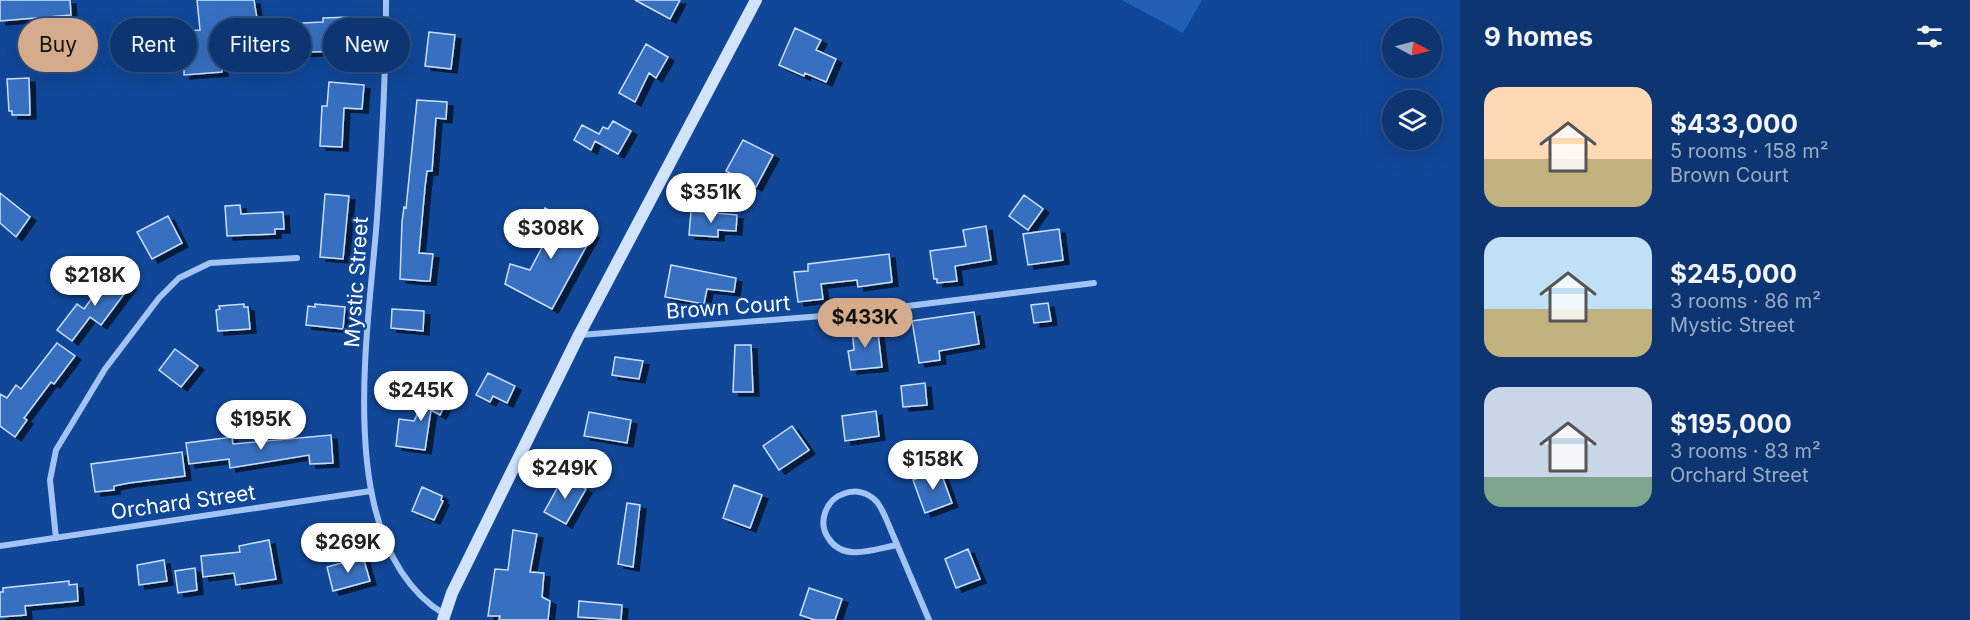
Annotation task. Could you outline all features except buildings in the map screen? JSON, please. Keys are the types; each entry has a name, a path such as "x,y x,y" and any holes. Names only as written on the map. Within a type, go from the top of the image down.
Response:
{"main road":[{"path":"444,617 579,335 756,0"}],"street":[{"name":"Mystic Street","path":"386,0 383,137 364,401 364,434 371,491 393,558 408,584 444,617"},
{"path":"56,538 50,480 56,450 105,369 159,298 179,278 210,263 297,258"},
{"name":"Brown Court","path":"579,335 835,315 1094,283"},
{"name":"Orchard Street","path":"0,546 371,491"},
{"path":"897,545 860,552 840,550 827,537 824,527 826,508 840,495 849,492 869,495 882,511 897,545 929,620"}],"shaded area":[{"path":"1122,0 1202,0 1183,33"}]}
